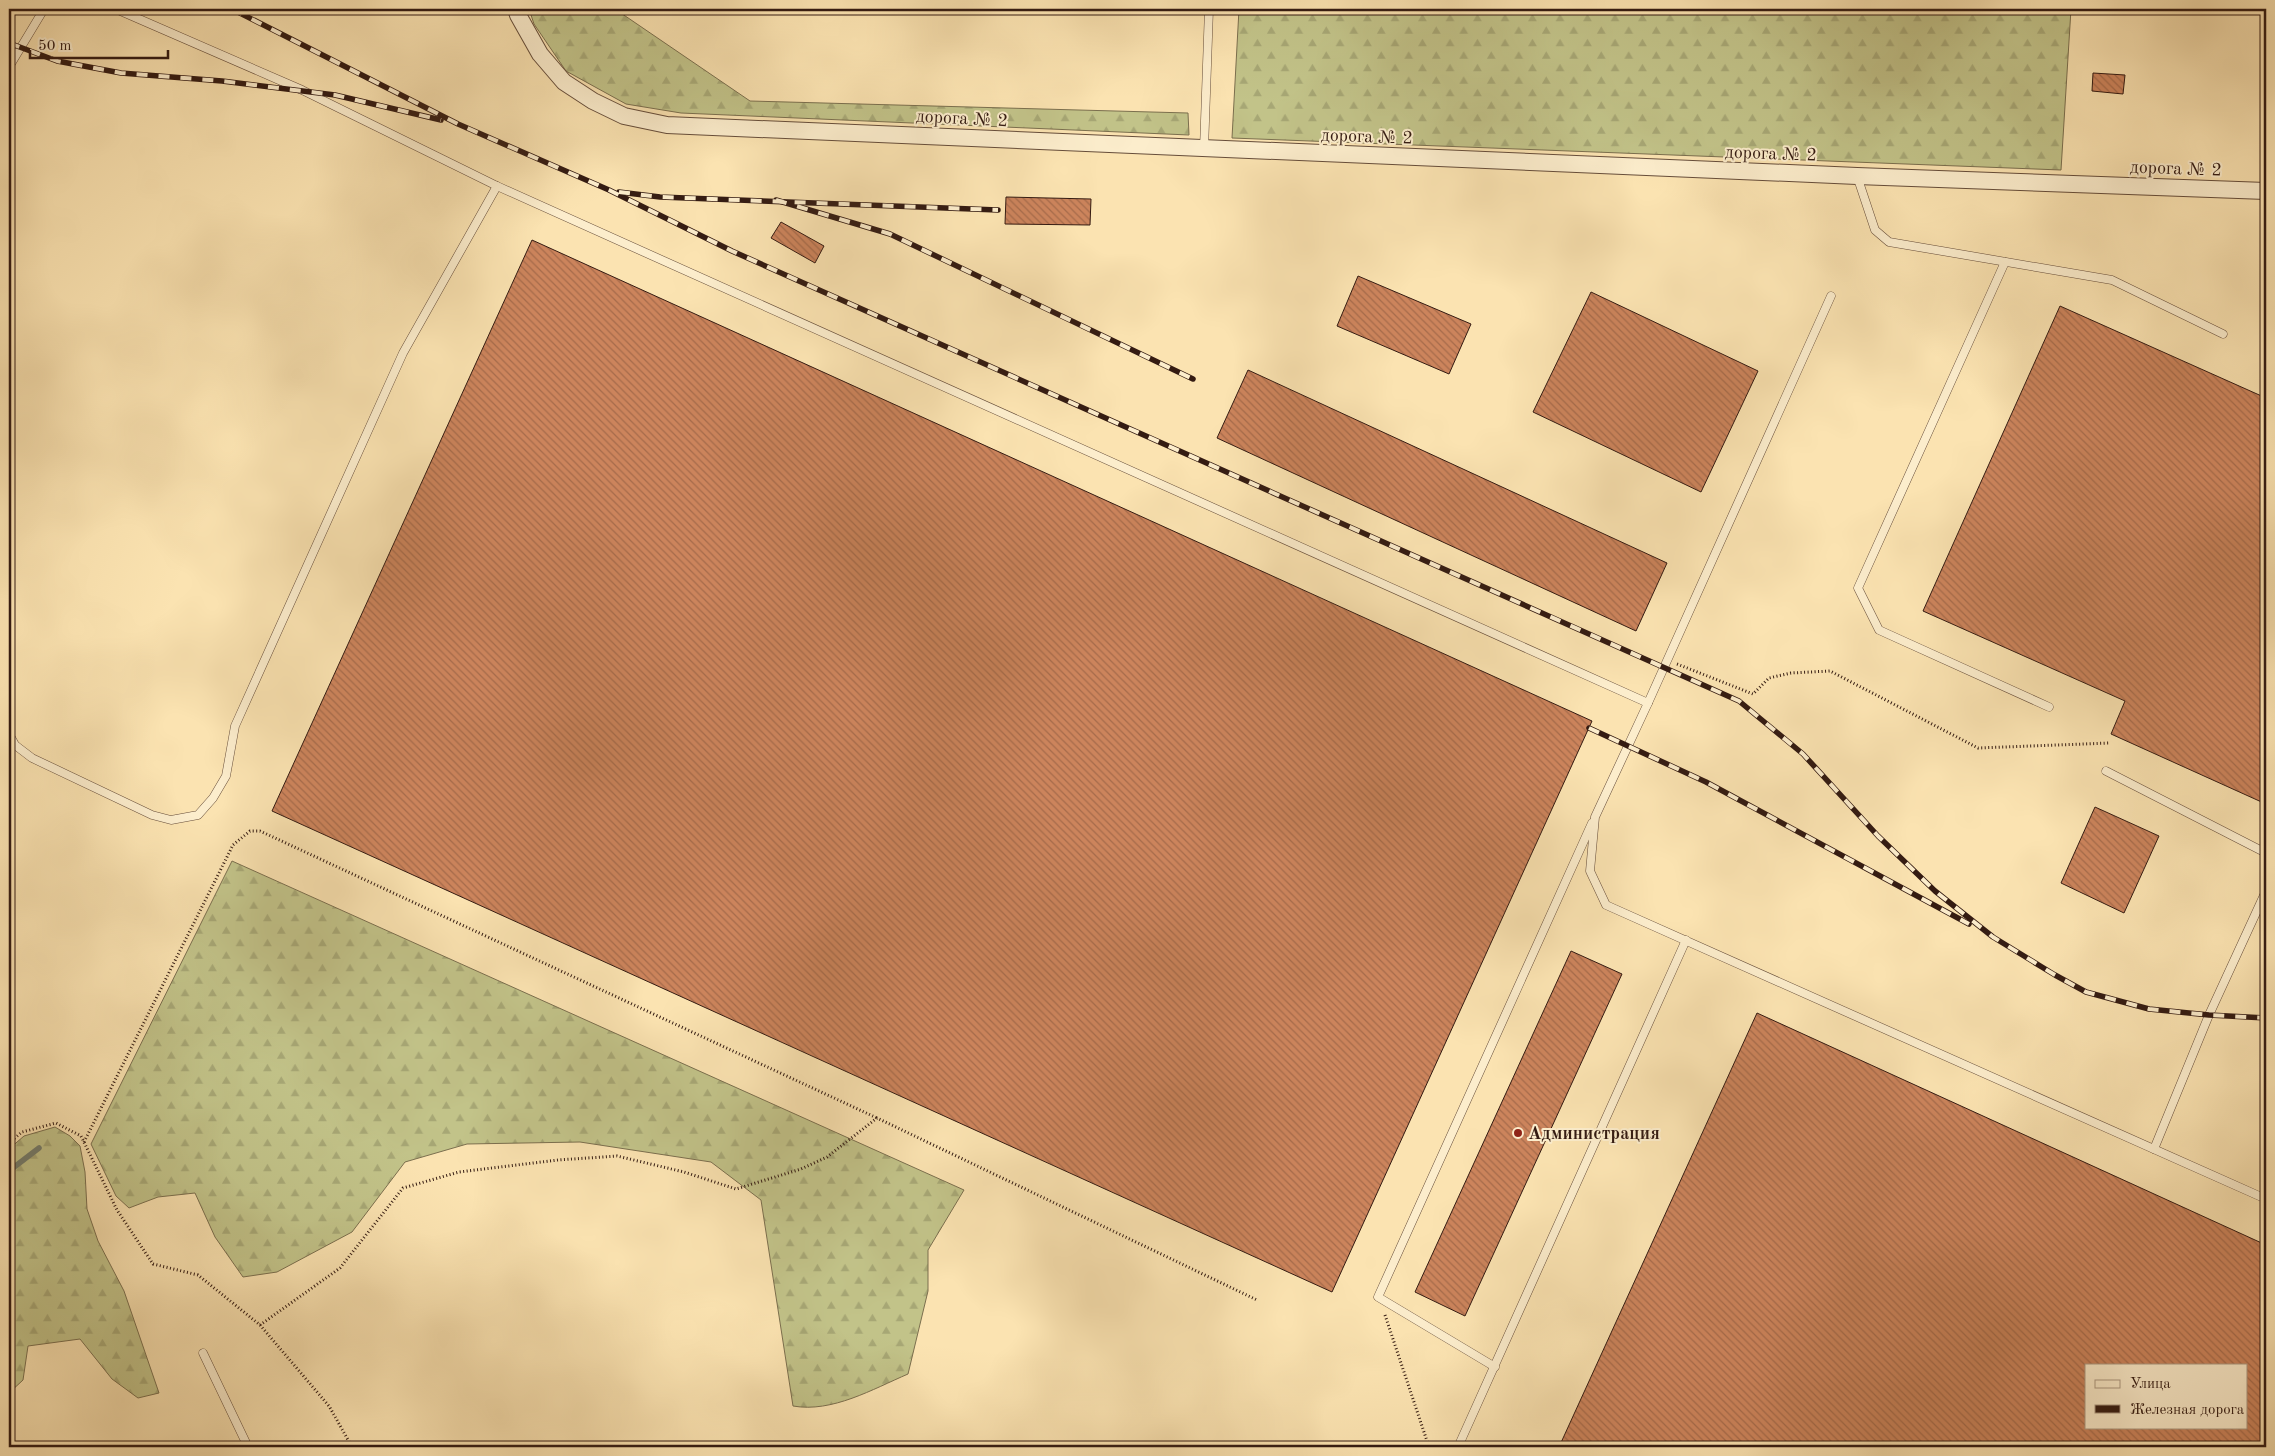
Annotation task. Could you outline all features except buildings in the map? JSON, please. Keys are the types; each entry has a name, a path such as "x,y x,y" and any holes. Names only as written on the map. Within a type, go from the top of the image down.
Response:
{"street":[{"name":"дорога № 2","path":"516,9 540,54 564,82 593,101 624,116 667,125 1857,176 2266,191"}],"lane":[{"path":"9,67 44,9"},
{"path":"116,9 302,90 497,186 1648,703"},
{"path":"1204,149 1209,9"},
{"path":"1857,176 1875,230 1889,242 2112,280 2223,334"},
{"path":"9,734 16,746 32,758 152,815 171,820 198,815 203,810 213,798 226,776 235,726 403,353 497,186"},
{"path":"2005,262 1858,588 1879,630 2049,706"},
{"path":"1495,1367 1378,1297 1831,296"},
{"path":"2106,771 2266,853"},
{"path":"1595,817 1590,871 1606,905 2266,1199"},
{"path":"2154,1149 2209,1015 2266,891"},
{"path":"1458,1447 1686,940"},
{"path":"203,1353 248,1447"}],"path":[{"path":"1667,660 1753,694 1770,678 1791,672 1830,671 1978,748 2110,743"},
{"path":"84,1142 232,845 250,831 260,831 877,1118 1258,1300"},
{"path":"260,1325 340,1268 403,1188 459,1172 558,1160 617,1156 684,1172 736,1188 801,1169 826,1157 877,1118"},
{"path":"9,1143 22,1132 56,1123 81,1136 117,1210 153,1264 198,1275 260,1325 329,1406 352,1447"},
{"path":"1378,1297 1430,1447"}],"green space":[{"path":"529,9 615,9 750,101 1188,113 1189,135 681,113 626,104 566,71 534,24"},
{"path":"1239,9 2071,9 2061,170 1232,138"},
{"path":"232,861 964,1190 928,1250 928,1291 908,1374 867,1393 837,1403 808,1407 793,1406 761,1200 711,1162 580,1142 467,1144 405,1162 352,1232 277,1272 243,1277 215,1237 195,1193 158,1197 129,1208 116,1196 91,1144"},
{"path":"55,1127 70,1136 80,1146 85,1172 87,1209 98,1241 124,1291 159,1393 138,1398 112,1379 80,1339 28,1346 23,1380 9,1393 9,1149 24,1136"}],"waterway":[{"path":"9,1171 39,1148"}],"railway":[{"path":"232,9 458,124 609,190 732,251 1739,701 1803,754 1878,836 1935,891 1993,937 2086,992 2149,1009 2266,1018"},
{"path":"9,43 57,61 121,73 222,81 335,95 441,120"},
{"path":"619,192 660,197 998,210"},
{"path":"776,200 890,234 1193,379"},
{"path":"1589,728 1706,782 1969,924"}],"place":[{"name":"Администрация","path":"1518,1133"}]}
